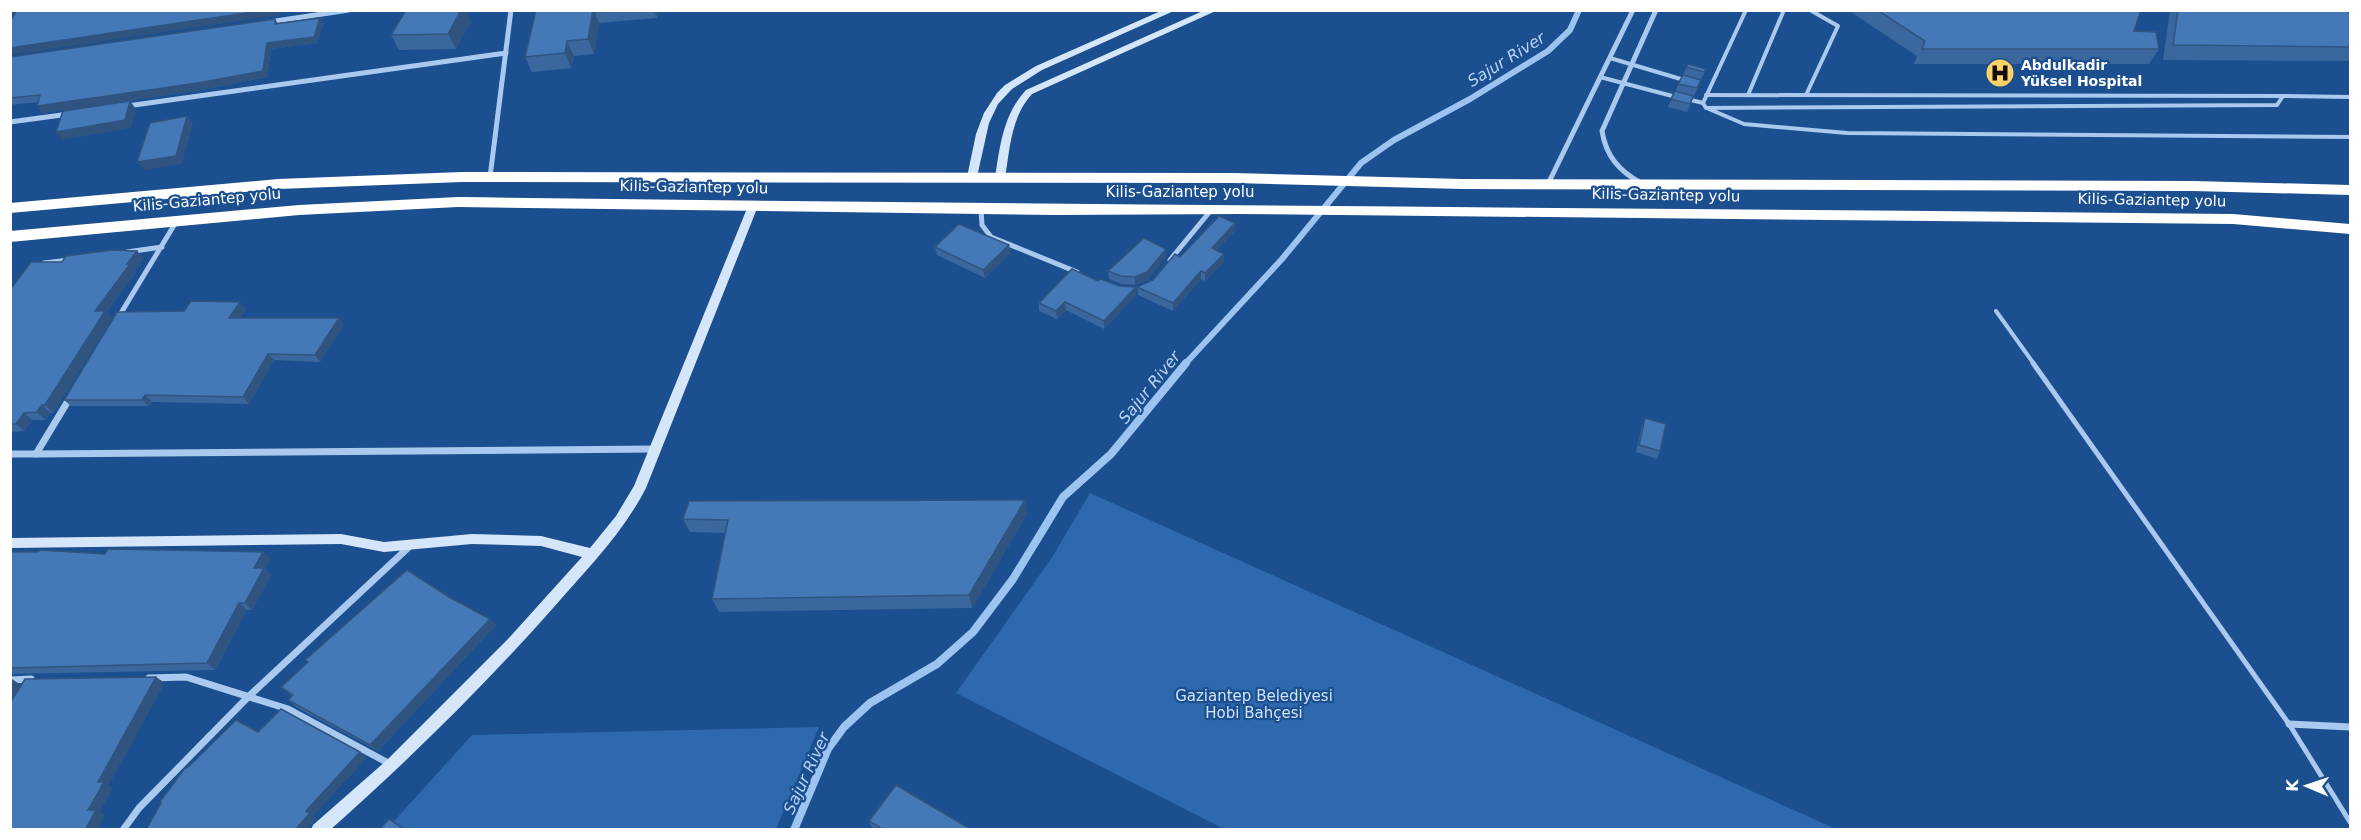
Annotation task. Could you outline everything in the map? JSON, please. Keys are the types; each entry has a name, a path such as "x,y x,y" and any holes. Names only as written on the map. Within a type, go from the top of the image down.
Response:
{"highway":[{"name":"Kilis-Gaziantep yolu","path":"10,208 278,184 490,177 1233,178 1548,184 2193,186 2350,190"},
{"path":"2320,190 2350,196"},
{"name":"Kilis-Gaziantep yolu","path":"10,237 299,210 458,202 981,209 1239,209 2234,219 2350,229"}],"street":[{"path":"284,19 286,10"},
{"path":"262,23 349,10"},
{"path":"490,177 511,10"},
{"path":"972,177 982,132 990,111 1000,95 1013,84 1043,66 1172,10"},
{"path":"1000,177 1012,115 1018,103 1029,92 1214,10"},
{"path":"1548,184 1633,10"},
{"path":"1644,184 1628,177 1613,163 1604,148 1602,131 1656,10"},
{"path":"117,107 506,53"},
{"path":"10,122 81,112"},
{"path":"318,830 392,765 512,644 621,520 640,488 753,206"},
{"path":"981,209 980,225 983,231 991,237 1080,274"},
{"path":"1164,267 1212,210"},
{"path":"114,326 177,221"},
{"path":"116,253 162,247"},
{"path":"36,264 82,258"},
{"path":"36,454 78,385"},
{"path":"10,454 655,449"},
{"path":"10,543 341,539 384,547 472,539 541,541 593,554"},
{"path":"123,830 139,808 247,698 410,545"},
{"path":"139,678 186,677 288,709 392,765"},
{"path":"10,680 44,679"},
{"path":"27,688 32,680"},
{"path":"2289,724 2350,727"}],"lane":[{"path":"1703,103 1746,10"},
{"path":"1748,95 1784,10"},
{"path":"1806,95 1838,26 1810,10"},
{"path":"1610,58 1688,81"},
{"path":"1600,77 1703,103 1706,108 1744,124 1847,134 2350,136"},
{"path":"1699,84 1710,87"},
{"path":"1706,95 2350,96"},
{"path":"1706,108 2277,105 2283,96"},
{"path":"1996,311 2289,724 2350,822"}],"green space":[{"name":"Gaziantep Belediyesi Hobi Bahçesi","path":"1090,493 1836,829 1224,829 956,693 1051,559"},
{"path":"819,727 776,829 386,830 472,735"}],"building":[{"path":"17,10 266,10 10,48 10,22"},
{"path":"406,10 461,10 448,34 391,35"},
{"path":"536,10 593,10 588,39 567,41 565,53 525,57"},
{"path":"1877,10 2141,10 2134,31 2156,32 2159,49 1922,49 1925,41"},
{"path":"2178,10 2345,10 2350,13 2350,47 2173,45"},
{"path":"320,18 314,37 267,43 263,71 198,83 37,106 40,95 10,98 10,57 275,19 275,24"},
{"path":"1688,64 1706,69 1704,72 1686,67"},
{"path":"1683,75 1701,80 1697,88 1678,84"},
{"path":"1675,91 1693,96 1690,104 1671,99"},
{"path":"130,101 125,120 56,132 63,111"},
{"path":"187,116 176,156 137,162 150,123"},
{"path":"1219,216 1235,223 1212,248 1224,254 1205,273 1201,271 1173,303 1137,287 1153,280 1175,254 1180,257"},
{"path":"959,224 1009,245 983,270 935,247"},
{"path":"1144,238 1166,249 1147,272 1135,277 1121,276 1108,271"},
{"path":"112,250 137,251 95,311 105,311 45,405 42,405 37,412 24,413 16,424 10,424 10,290 31,262 62,262 66,256"},
{"path":"1072,269 1098,281 1101,279 1119,286 1136,287 1104,321 1065,302 1056,311 1039,303"},
{"path":"191,301 240,302 229,318 339,318 315,355 268,354 243,397 145,395 142,400 64,400 117,312 184,311"},
{"path":"1645,418 1666,424 1660,451 1639,445"},
{"path":"1025,500 969,595 712,599 728,520 683,519 689,501"},
{"path":"108,549 263,552 254,568 264,568 245,603 239,603 207,663 10,668 10,552 38,552 40,550 105,554"},
{"path":"407,570 449,597 490,619 370,745 288,700 293,695 281,687 308,662 305,660"},
{"path":"156,677 98,782 104,782 88,810 96,810 85,830 10,830 10,703 25,679"},
{"path":"281,709 360,752 306,811 310,813 295,830 146,830 161,803 159,803 185,768 236,720 258,732"},
{"path":"896,785 972,830 884,830 869,821"},
{"path":"389,819 406,830 379,830"}],"waterway":[{"name":"Sajur River","path":"1185,364 1282,259 1361,163 1394,140 1470,99 1548,51 1570,30 1579,10"},
{"name":"Sajur River","path":"794,830 828,749 844,727 870,703 937,664 973,632 1013,579 1063,497 1111,454 1186,363"}],"place":[{"name":"Abdulkadir Yüksel Hospital","path":"2000,73"}]}
